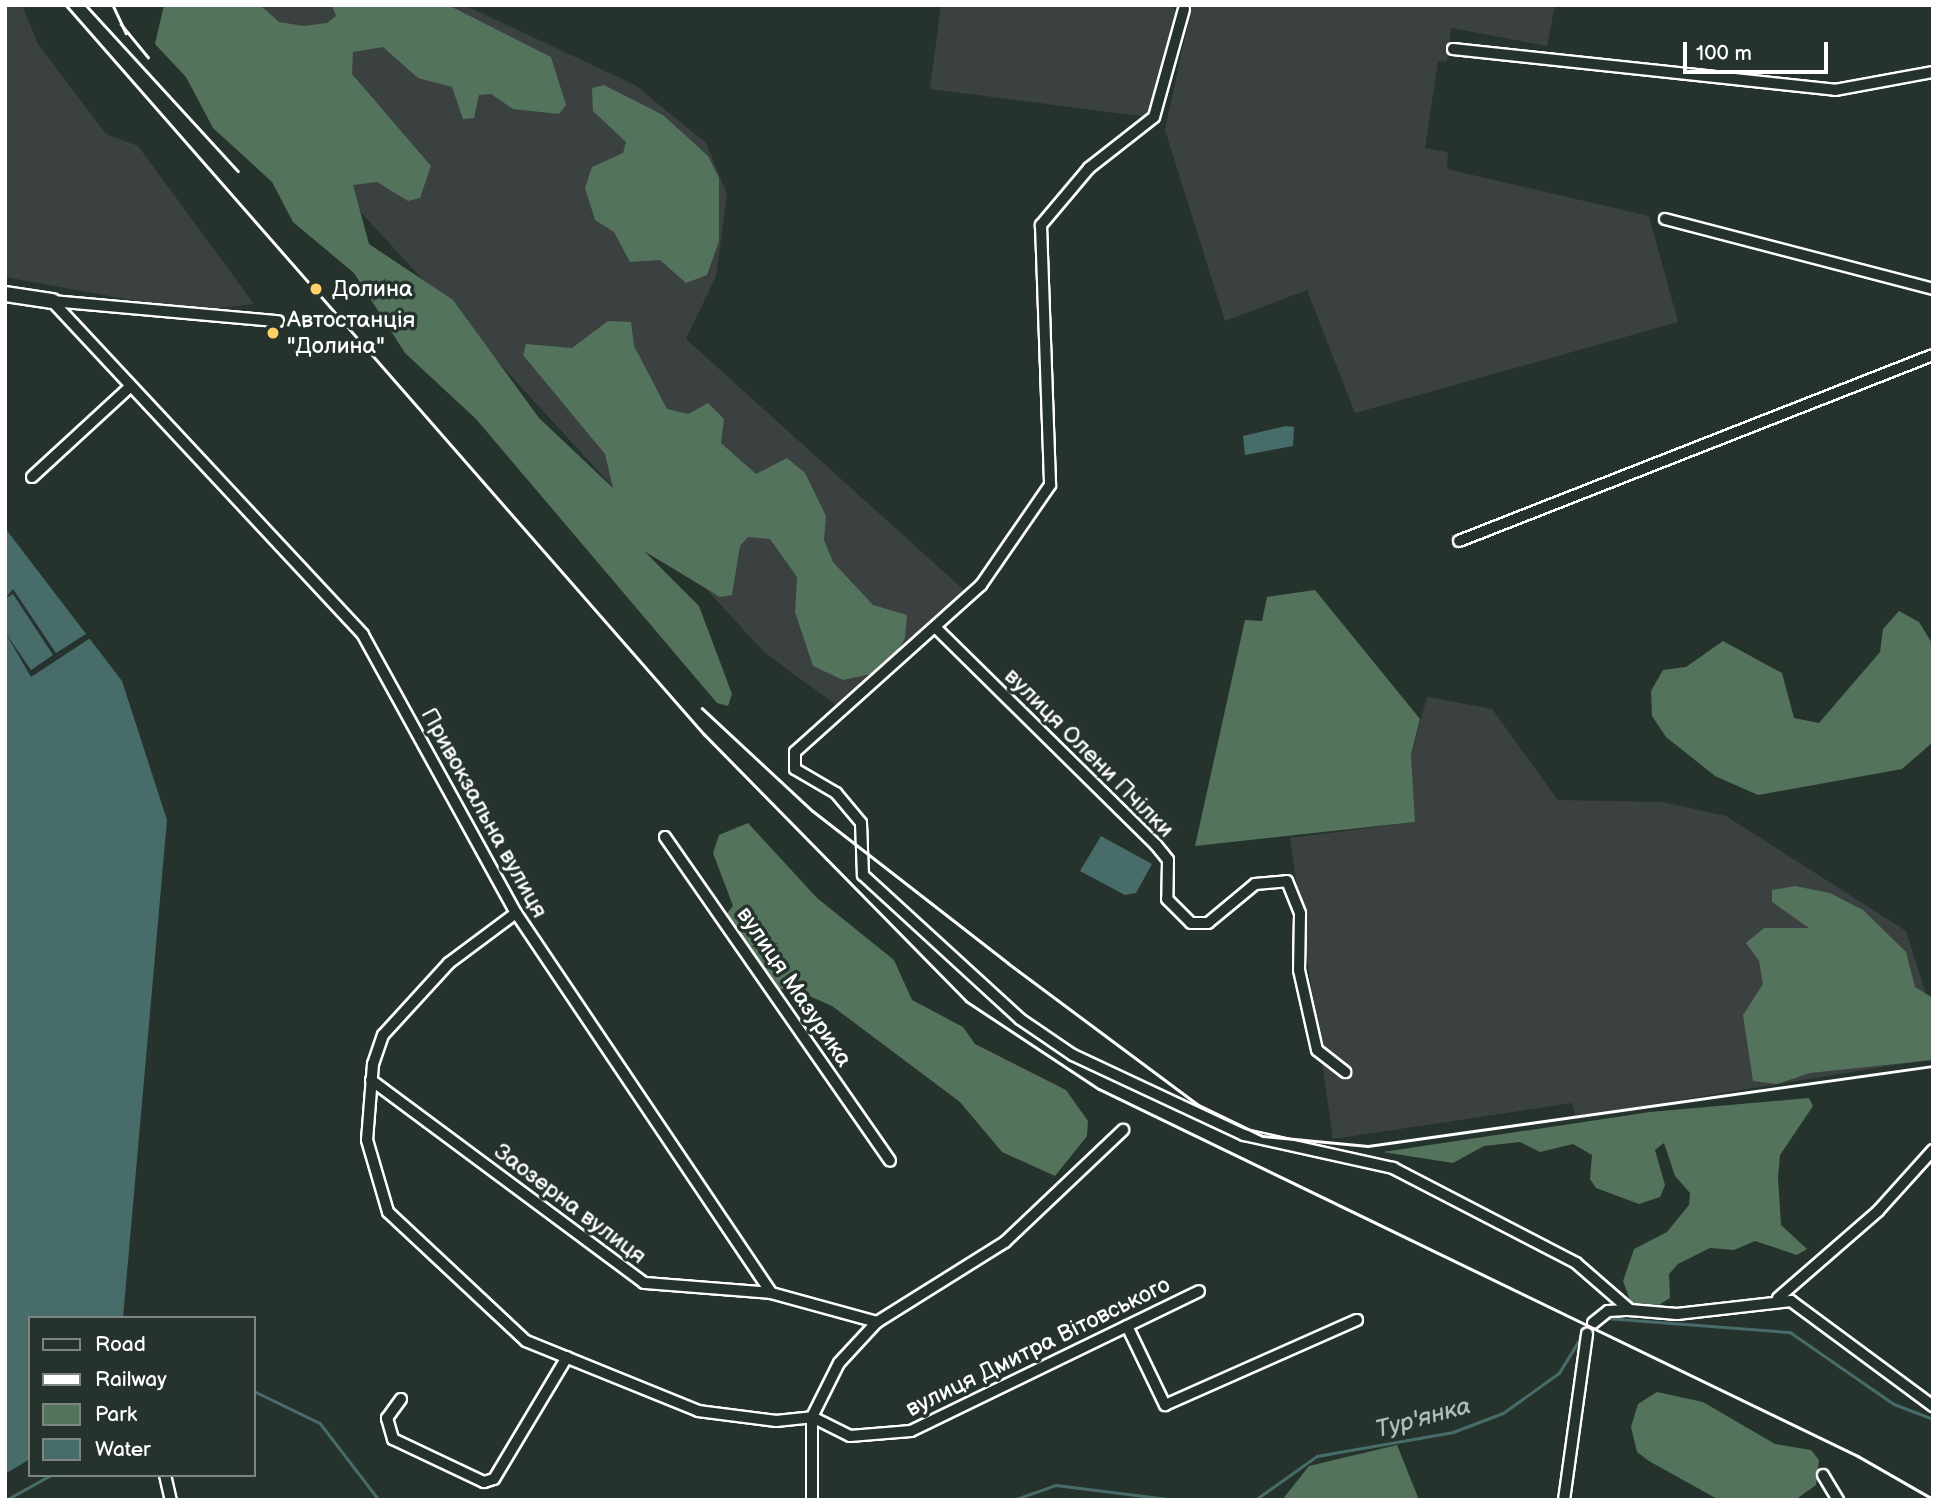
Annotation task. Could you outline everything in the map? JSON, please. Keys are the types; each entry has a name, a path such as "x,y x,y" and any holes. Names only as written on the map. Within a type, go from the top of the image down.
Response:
{"street":[{"path":"1183,7 1193,21"},
{"path":"1183,7 1154,117 1089,168 1041,225 1050,485 981,585 937,630 791,759 795,769 851,809 861,823 863,875 1020,1018 1084,1061 1244,1135 1393,1168 1576,1263 1630,1310"},
{"path":"1453,49 1835,90 1933,72"},
{"path":"1665,219 1933,289"},
{"path":"5,294 52,301 278,321"},
{"name":"Привокзальна вулиця","path":"52,301 363,635 516,913 771,1293"},
{"path":"1459,541 1933,355"},
{"path":"32,477 131,386"},
{"name":"вулиця Олени Пчілки","path":"937,630 1156,845 1168,860 1167,900 1191,923 1208,923 1255,884 1287,881 1300,914 1299,970 1317,1051 1345,1072"},
{"name":"вулиця Мазурика","path":"665,837 890,1161"},
{"path":"516,913 449,964 383,1035 371,1080 367,1140 388,1212 526,1341 698,1411 776,1422 812,1417"},
{"name":"Заозерна вулиця","path":"371,1080 644,1283 771,1293"},
{"path":"811,1500 812,1417 839,1363 877,1322 1005,1242 1123,1130"},
{"path":"1592,1323 1608,1311 1677,1314 1779,1298 1878,1211 1933,1150"},
{"name":"вулиця Дмитра Вітовського","path":"812,1417 850,1436 911,1432 1199,1291"},
{"path":"771,1293 877,1322"},
{"path":"1779,1298 1825,1320 1933,1406"},
{"path":"1127,1326 1165,1405 1357,1320"},
{"path":"1564,1500 1587,1334"},
{"path":"401,1399 387,1418 393,1438 484,1482 494,1479 567,1357"},
{"path":"1823,1475 1838,1500"},
{"path":"165,1477 171,1500"}],"shaded area":[{"path":"5,5 22,5 38,44 106,134 138,146 254,304 192,311 5,277"},
{"path":"171,5 464,5 635,85 706,143 727,194 716,276 686,339 965,591 840,708 764,652"},
{"path":"941,5 1172,5 1176,13 1157,99 1148,117 930,89"},
{"path":"1192,5 1555,5 1547,46 1451,28 1447,62 1438,61 1425,148 1448,152 1447,169 1649,216 1678,322 1355,413 1307,290 1225,321 1165,130"},
{"path":"1427,697 1492,709 1558,800 1663,802 1726,816 1906,931 1933,1016 1933,1059 1624,1109 1575,1115 1572,1103 1333,1139 1290,838 1415,822 1411,754"}],"green space":[{"path":"164,5 260,5 279,22 304,26 327,23 336,16 332,5 448,5 551,57 566,105 559,114 513,109 491,94 479,95 474,118 463,119 452,87 418,78 383,47 353,52 352,74 431,166 420,198 408,201 377,182 353,185 369,244 453,300 539,418 613,488 605,454 523,355 526,344 572,348 608,321 631,322 634,346 667,409 688,414 708,403 724,419 721,443 756,474 787,458 805,473 826,516 824,540 833,562 873,605 907,615 905,638 889,670 843,680 813,666 795,612 797,577 770,539 748,537 740,546 732,595 720,597 644,551 699,606 732,694 728,706 717,703 476,419 405,353 354,273 293,222 272,182 213,128 186,77 155,44"},
{"path":"604,85 663,115 708,156 719,178 719,241 707,275 686,283 660,260 630,262 614,232 595,220 585,188 592,167 623,153 626,142 593,111 592,88"},
{"path":"1315,590 1420,719 1411,754 1415,822 1195,846 1245,620 1262,621 1267,597"},
{"path":"1899,611 1919,622 1933,645 1933,742 1902,769 1758,795 1715,776 1666,737 1652,716 1651,691 1663,670 1686,667 1723,641 1782,673 1794,718 1819,723 1880,652 1883,629"},
{"path":"748,823 817,898 894,960 912,1000 963,1027 975,1044 1066,1090 1088,1121 1087,1136 1055,1176 1002,1152 960,1102 832,1006 798,991 771,988 723,918 733,906 713,853 719,835"},
{"path":"1795,886 1830,893 1863,910 1906,952 1915,987 1933,998 1933,1060 1810,1073 1777,1084 1753,1081 1743,1015 1763,984 1759,961 1746,943 1764,928 1809,928 1772,902 1772,890"},
{"path":"1809,1098 1813,1106 1780,1155 1778,1177 1781,1225 1807,1249 1797,1255 1755,1241 1734,1250 1710,1248 1678,1264 1669,1274 1670,1298 1652,1309 1631,1303 1623,1281 1634,1249 1667,1232 1689,1205 1690,1193 1675,1176 1664,1143 1655,1150 1665,1185 1660,1197 1639,1204 1596,1188 1590,1179 1592,1155 1573,1144 1540,1152 1520,1142 1484,1146 1453,1163 1383,1152 1650,1112"},
{"path":"1657,1392 1703,1402 1775,1444 1811,1450 1819,1460 1816,1485 1795,1500 1719,1500 1649,1461 1637,1452 1631,1427 1638,1404"},
{"path":"1397,1445 1419,1500 1282,1500 1309,1466"}],"water":[{"path":"1286,426 1294,427 1293,446 1245,455 1243,436"},
{"path":"5,528 122,681 167,820 123,1316 28,1316 28,1460 5,1474"},
{"path":"1101,836 1152,864 1136,893 1125,895 1080,871"}],"pier":[{"path":"13,589 56,653 89,632 92,637 31,677 5,632 31,670 53,655 13,594 5,599"}],"waterway":[{"name":"Тур'янка","path":"1606,1318 1790,1332 1894,1404 1933,1419"},
{"name":"Тур'янка","path":"1255,1500 1317,1456 1453,1432 1503,1413 1559,1373 1581,1337"},
{"name":"Тур'янка","path":"256,1392 320,1423 379,1500"},
{"name":"Тур'янка","path":"6,1500 47,1477"},
{"name":"Тур'янка","path":"1013,1500 1056,1485 1177,1500"}],"railway":[{"path":"66,5 704,734 966,1001 1099,1089 1858,1456 1933,1499"},
{"path":"86,5 238,171"},
{"path":"113,5 126,33"},
{"path":"121,24 148,57"},
{"path":"702,708 813,811 1008,963 1197,1104 1263,1136 1368,1146 1933,1066"}],"place":[{"name":"Долина","path":"316,289"},
{"name":"Автостанція \"Долина\"","path":"273,333"}]}
